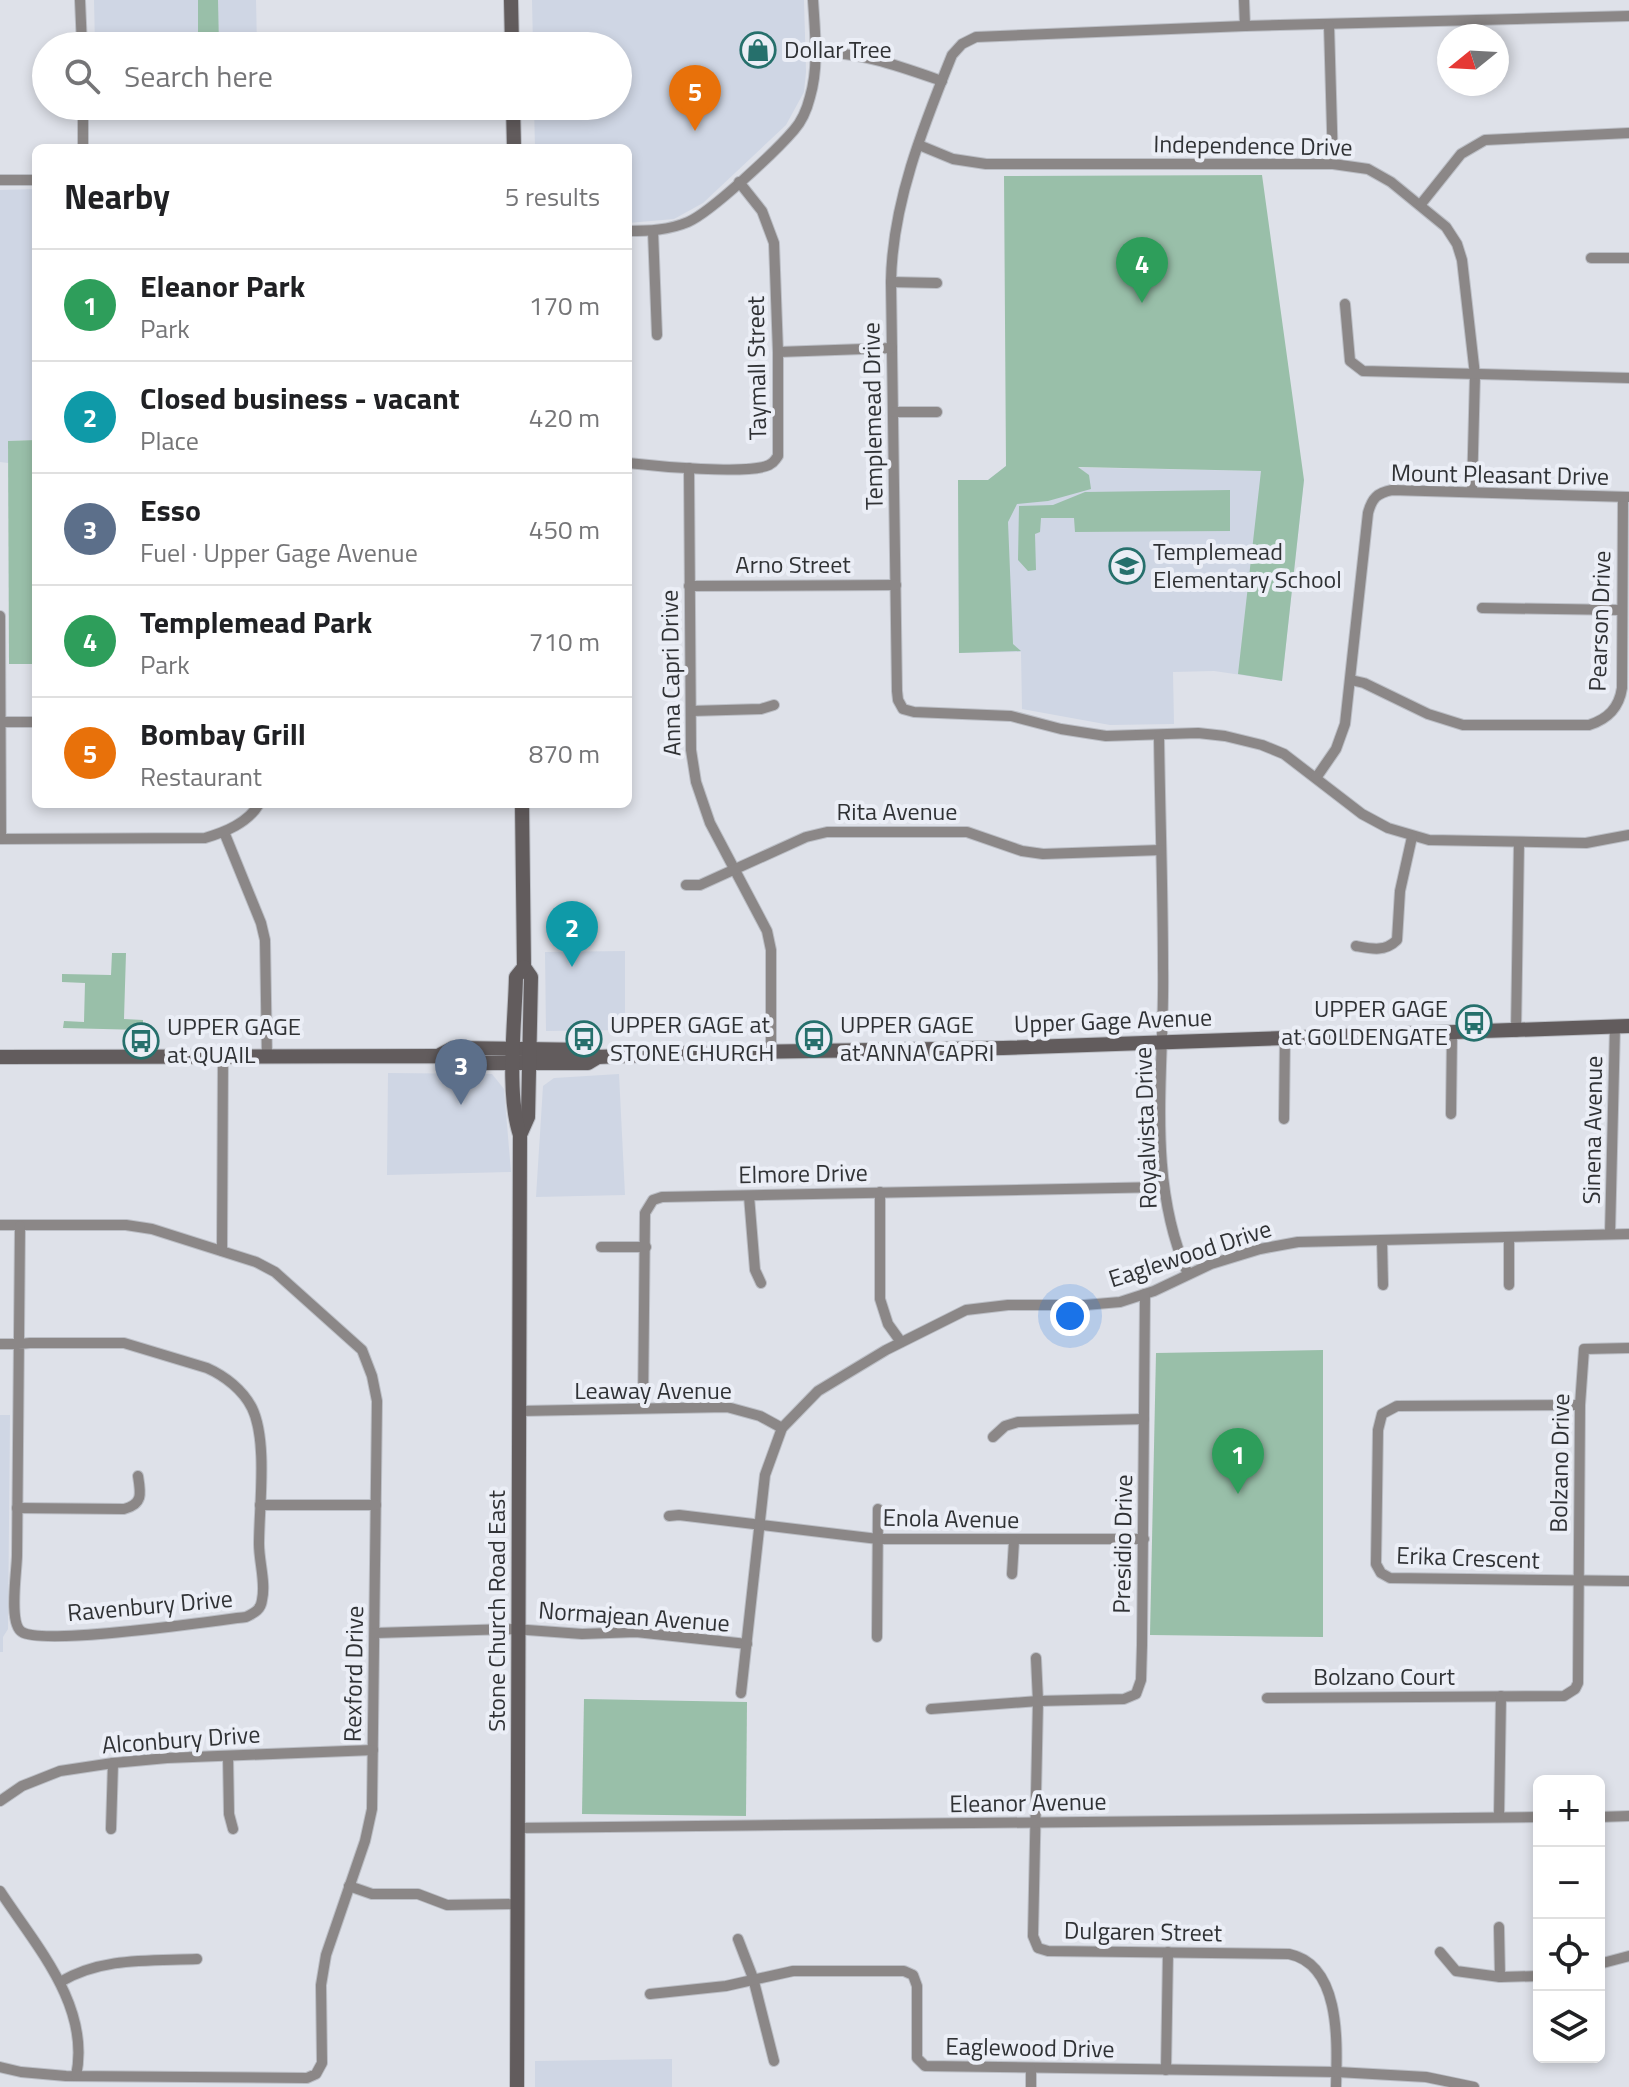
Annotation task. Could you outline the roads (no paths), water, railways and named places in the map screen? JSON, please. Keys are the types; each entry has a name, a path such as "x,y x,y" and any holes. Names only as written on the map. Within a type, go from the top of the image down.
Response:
{"main road":[{"path":"511,0 512,32"},
{"path":"513,120 514,144"},
{"name":"Stone Church Road East","path":"520,1135 528,1117 531,977 524,967 522,808"},
{"name":"Stone Church Road East","path":"517,2087 520,1135 514,1117 514,1055 516,977 524,967"},
{"name":"Upper Gage Avenue","path":"0,1057 438,1056 454,1063 589,1050 598,1057 1003,1048 1622,1026"}],"street":[{"path":"80,0 81,32"},
{"path":"632,231 653,231 692,221 793,131 802,119 811,95 816,52 813,0"},
{"path":"1244,0 1245,26"},
{"name":"Templemead Drive","path":"1629,16 976,37 962,44 952,55 919,145 897,217 891,282 897,691 903,709 1011,716 1061,729 1106,736 1198,733 1262,745 1284,754 1362,814 1412,837 1429,840 1586,843 1629,835"},
{"path":"1329,25 1333,164"},
{"path":"816,52 862,55 942,81"},
{"path":"83,120 83,144"},
{"path":"1421,204 1461,154 1485,140 1629,133"},
{"name":"Independence Drive","path":"919,145 953,159 986,164 1333,164 1355,165 1380,174 1446,227 1457,244 1462,260 1475,374 1472,491"},
{"path":"0,180 32,180"},
{"name":"Taymall Street","path":"632,463 689,468 758,468 774,463 779,448 774,243 762,211 739,182"},
{"path":"653,231 657,335"},
{"path":"1591,258 1629,258"},
{"path":"891,282 937,283"},
{"path":"1345,304 1350,361 1358,369 1369,372 1629,378"},
{"path":"778,352 892,348"},
{"path":"894,412 937,412"},
{"name":"Anna Capri Drive","path":"689,468 691,750 696,782 710,823 759,914 769,941 771,1051"},
{"name":"Mount Pleasant Drive","path":"1316,778 1333,754 1342,734 1372,501 1380,493 1392,490 1472,491 1626,497"},
{"name":"Pearson Drive","path":"1351,680 1364,683 1428,714 1463,725 1589,725 1608,717 1620,699 1626,497"},
{"name":"Arno Street","path":"689,586 896,585"},
{"path":"1482,608 1621,610"},
{"path":"0,616 0,839 193,838 224,832 251,815 256,808"},
{"path":"691,711 761,709 774,705"},
{"path":"1,722 32,722"},
{"name":"Royalvista Drive","path":"1159,736 1163,1041 1160,1092 1164,1187 1172,1231 1188,1274"},
{"name":"Rita Avenue","path":"686,885 700,885 806,837 827,832 958,831 981,835 1022,851 1043,854 1161,850"},
{"path":"224,832 265,940 267,1057"},
{"path":"1356,946 1380,949 1397,940 1400,891 1412,837"},
{"path":"1516,1032 1519,842"},
{"name":"Sinena Avenue","path":"1610,1234 1622,1026"},
{"path":"1451,1114 1452,1033"},
{"path":"1284,1119 1285,1037"},
{"path":"222,1251 223,1056"},
{"name":"Elmore Drive","path":"643,1407 645,1213 653,1200 662,1197 1164,1187"},
{"path":"880,1192 880,1299 888,1324 901,1342"},
{"path":"749,1196 755,1270 761,1283"},
{"name":"Rexford Drive","path":"0,1225 126,1225 152,1229 256,1262 275,1272 362,1350 377,1401 372,1809 365,1841 326,1955 321,1985 322,2063 316,2074 307,2078 227,2083 76,2076 21,2072 0,2067"},
{"name":"Ravenbury Drive","path":"19,1344 124,1343 219,1373 241,1392 252,1408 259,1429 262,1600 257,1612 246,1617 82,1635 31,1635 22,1633 16,1627 20,1226"},
{"name":"Eaglewood Drive","path":"741,1693 765,1475 782,1428 818,1391 901,1342 966,1310 1120,1302 1211,1264 1260,1249 1298,1242 1629,1234"},
{"path":"1509,1237 1509,1285"},
{"path":"1382,1240 1383,1285"},
{"path":"601,1247 646,1247"},
{"name":"Presidio Drive","path":"1038,1701 1124,1699 1136,1694 1141,1680 1145,1294"},
{"path":"0,1344 19,1344"},
{"name":"Bolzano Drive","path":"1501,1696 1564,1696 1578,1683 1580,1405 1584,1349 1629,1348"},
{"name":"Erika Crescent","path":"1578,1582 1390,1578 1381,1573 1376,1564 1378,1430 1382,1414 1397,1406 1580,1405"},
{"name":"Leaway Avenue","path":"520,1411 727,1407 760,1416 782,1428"},
{"path":"993,1437 1005,1426 1018,1422 1144,1419"},
{"path":"17,1508 124,1509 135,1506 141,1498 138,1476"},
{"path":"260,1505 376,1505"},
{"path":"877,1637 878,1509"},
{"name":"Enola Avenue","path":"669,1516 878,1539 1144,1539"},
{"path":"1012,1574 1014,1541"},
{"path":"1578,1582 1629,1581"},
{"name":"Normajean Avenue","path":"375,1633 518,1630 582,1634 636,1632 747,1644"},
{"name":"Dulgaren Street","path":"1036,1658 1038,1701 1033,1936 1038,1948 1048,1951 1302,1956 1318,1970 1335,2018 1336,2087"},
{"path":"1499,1817 1501,1696"},
{"name":"Bolzano Court","path":"1267,1698 1501,1696"},
{"path":"931,1709 1038,1701"},
{"name":"Alconbury Drive","path":"0,1801 22,1786 60,1771 113,1763 373,1750"},
{"path":"228,1756 229,1814 233,1829"},
{"path":"111,1829 113,1763"},
{"path":"1605,1817 1629,1816"},
{"name":"Eleanor Avenue","path":"518,1828 1533,1817"},
{"path":"349,1886 372,1894 418,1894 447,1905 518,1904"},
{"path":"0,1891 60,1982 70,2004 78,2032 76,2076"},
{"path":"1499,1927 1500,1977"},
{"path":"738,1939 753,1978 774,2061"},
{"path":"1166,2070 1168,1952"},
{"path":"1440,1952 1456,1971 1500,1977 1533,1976"},
{"path":"1605,1962 1629,1956"},
{"path":"60,1982 81,1970 106,1963 197,1959"},
{"name":"Eaglewood Drive","path":"753,1978 793,1971 904,1971 913,1975 917,1986 917,2058 925,2066 1337,2072 1426,2077 1474,2087"},
{"path":"650,1994 726,1986 753,1978"},
{"path":"1031,2069 1031,2087"}],"place":[{"name":"Dollar Tree","path":"758,50"},
{"name":"Bombay Grill","path":"695,131"},
{"name":"Templemead Park","path":"1142,303"},
{"name":"Templemead Elementary School","path":"1127,566"},
{"name":"Closed business - vacant","path":"572,967"},
{"name":"UPPER GAGE at GOLDENGATE","path":"1474,1023"},
{"name":"UPPER GAGE at STONE CHURCH","path":"584,1039"},
{"name":"UPPER GAGE at ANNA CAPRI","path":"814,1039"},
{"name":"UPPER GAGE at QUAIL","path":"141,1041"},
{"name":"Esso","path":"461,1105"},
{"name":"Eleanor Park","path":"1238,1494"}]}
